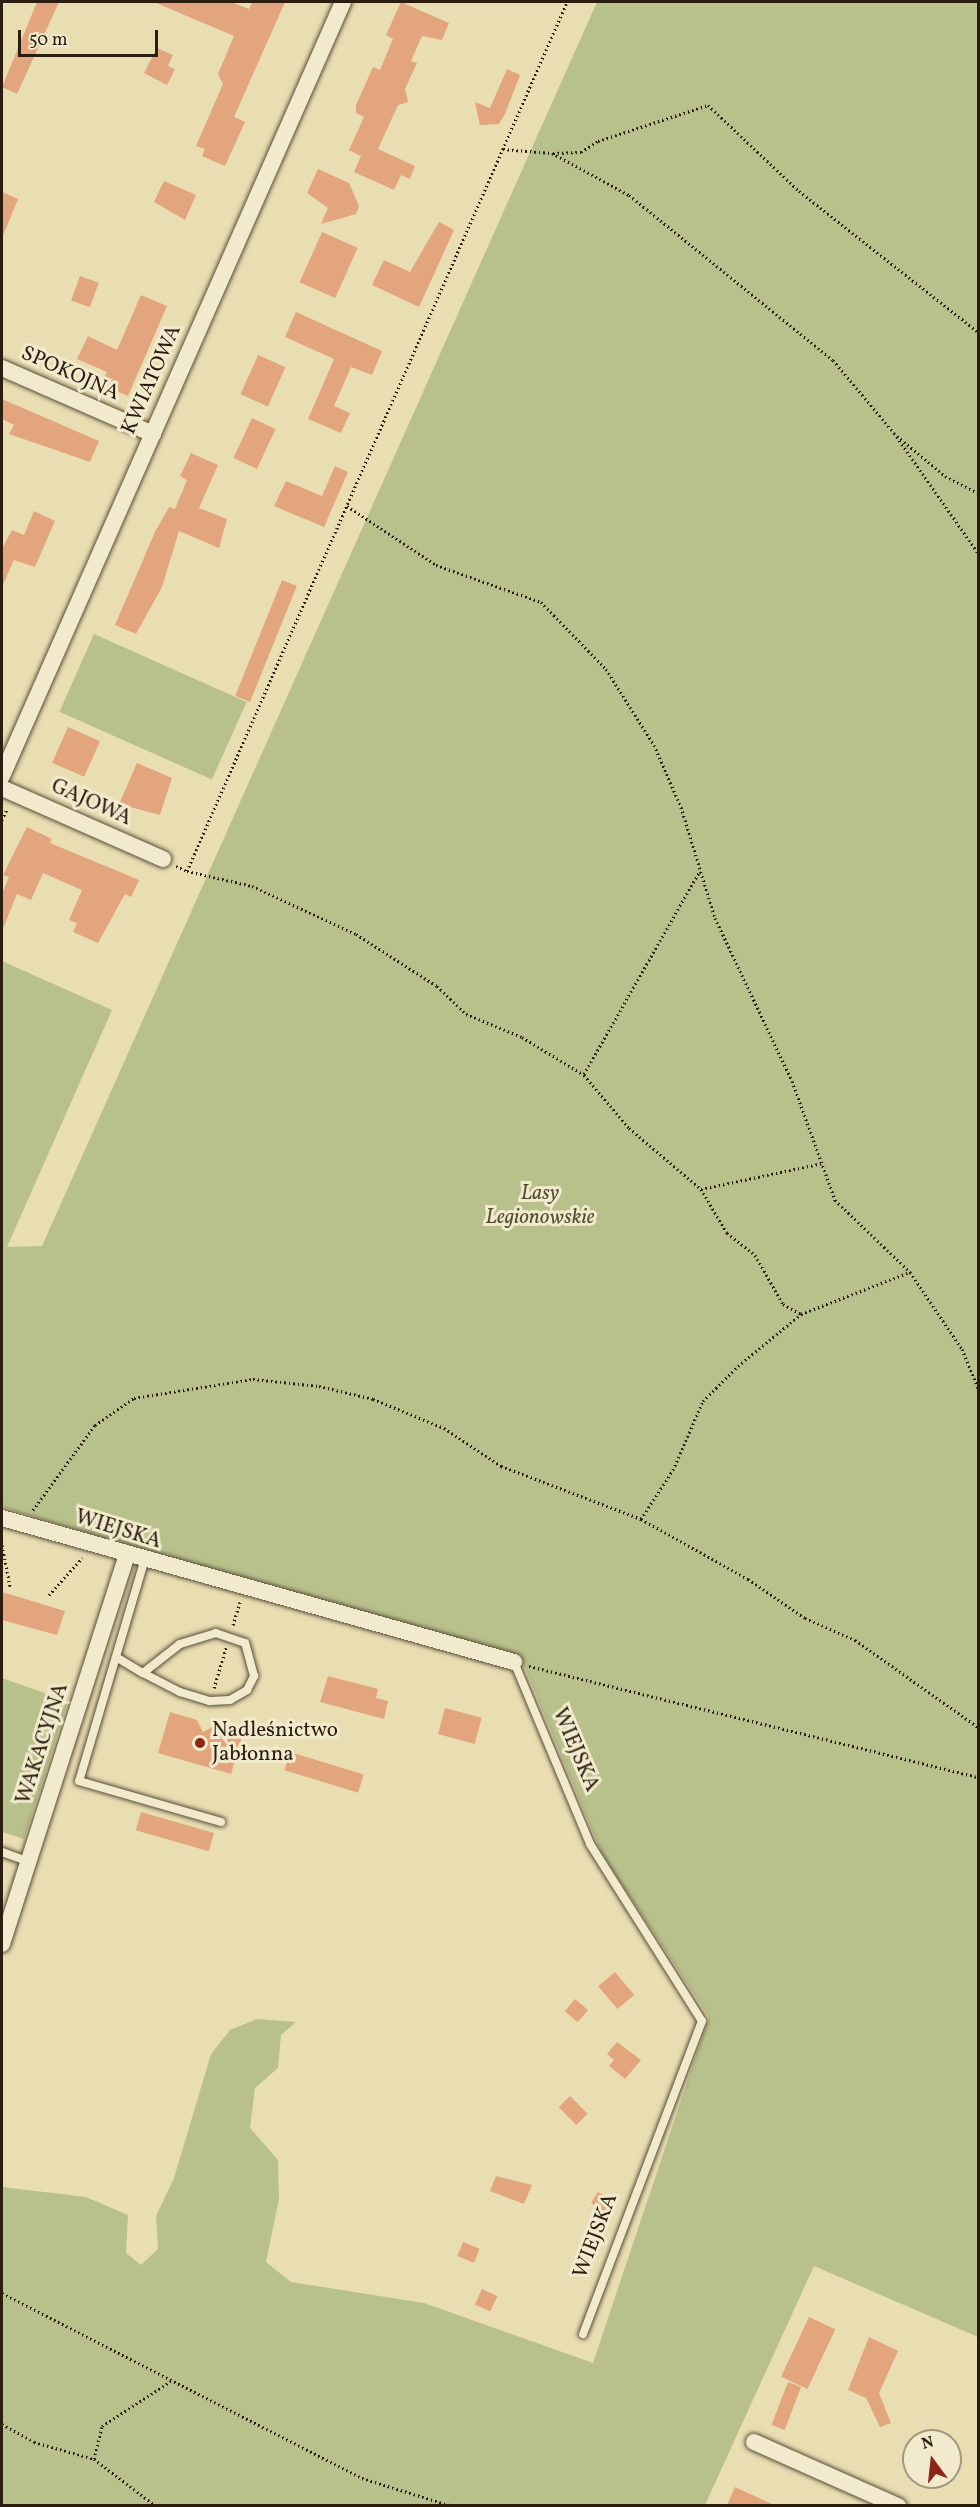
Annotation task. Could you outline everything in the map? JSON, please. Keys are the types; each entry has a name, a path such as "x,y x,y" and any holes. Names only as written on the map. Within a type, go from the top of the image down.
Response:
{"street":[{"name":"KWIATOWA","path":"2,776 343,2"},
{"name":"SPOKOJNA","path":"2,368 153,434"},
{"name":"GAJOWA","path":"2,788 163,859"},
{"name":"WIEJSKA","path":"2,1518 126,1557 514,1662"},
{"name":"WAKACYJNA","path":"2,1944 126,1557"},
{"path":"754,2442 898,2505"}],"lane":[{"path":"144,1562 79,1781 221,1822"},
{"path":"116,1657 143,1673 210,1701 230,1700 247,1690 254,1676 245,1643 230,1635 216,1633 180,1644 143,1673"},
{"name":"WIEJSKA","path":"514,1662 590,1844 702,2020 583,2334"},
{"path":"2,1852 29,1862"}],"path":[{"path":"187,871 567,2"},
{"path":"503,149 552,153 581,152 598,141 708,105 799,191 978,332"},
{"path":"552,153 629,195 714,260 833,360 894,433 978,553"},
{"path":"894,433 945,476 978,493"},
{"path":"347,506 436,565 542,602 566,623 606,669 654,745 738,975 792,1080 835,1200 909,1272 962,1349 978,1388"},
{"path":"163,859 187,871 252,886 356,934 437,986 466,1014 522,1037 584,1075 629,1128 701,1189 727,1233 755,1255 783,1304 801,1314"},
{"path":"584,1075 700,871"},
{"path":"701,1189 823,1162"},
{"path":"641,1519 673,1470 703,1401 801,1314 909,1272"},
{"path":"22,1525 95,1425 134,1398 253,1378 373,1399 444,1428 501,1466 641,1519 748,1579 805,1618 855,1640 978,1727"},
{"path":"2,1545 10,1586"},
{"path":"49,1595 92,1546"},
{"path":"210,1701 239,1604"},
{"path":"514,1662 978,1777"},
{"path":"2,2293 362,2478 452,2505"},
{"path":"94,2459 102,2426 171,2381"},
{"path":"2,2424 34,2442 94,2459 156,2505"}],"green space":[{"name":"Lasy Legionowskie","path":"597,2 978,2 978,2337 814,2266 705,2505 2,2505 2,2187 86,2197 128,2215 126,2253 141,2265 158,2249 156,2216 174,2178 211,2054 230,2030 257,2019 296,2022 281,2035 278,2068 255,2088 250,2128 278,2160 279,2199 266,2262 291,2282 424,2303 593,2363 709,2017 602,1854 521,1658 326,1606 2,1507 2,961 112,1010 7,1247 42,1246"},
{"path":"94,634 247,702 212,780 59,712"},
{"path":"2,1678 68,1701 24,1839 2,1832"}],"building":[{"path":"37,2 59,2 17,94 2,87"},
{"path":"154,2 231,2 249,9 252,2 285,2 234,117 245,122 225,166 202,156 205,149 196,146 223,84 218,74 234,36"},
{"path":"401,2 449,23 442,40 422,36 411,61 417,63 405,89 408,102 398,105 378,149 415,166 410,179 401,175 394,190 354,172 361,156 349,150 364,117 356,113 356,105 373,67 380,70 393,39 386,35"},
{"path":"157,48 173,55 168,66 175,69 167,85 144,73"},
{"path":"507,69 520,75 505,114 499,124 480,125 475,102 490,108"},
{"path":"318,169 349,183 359,206 356,214 321,224 328,208 307,193"},
{"path":"164,181 196,195 185,220 154,202"},
{"path":"2,192 18,199 2,238"},
{"path":"439,222 454,230 419,307 372,285 384,260 410,272"},
{"path":"322,232 358,248 335,298 300,282"},
{"path":"80,276 99,283 90,307 71,300"},
{"path":"141,295 167,306 128,396 101,384 107,372 77,359 88,336 117,350"},
{"path":"296,312 382,351 372,375 351,367 334,406 350,413 341,433 308,419 334,359 285,337"},
{"path":"258,355 285,367 268,406 241,394"},
{"path":"2,399 99,441 90,462 9,434 14,425 2,419"},
{"path":"252,418 276,429 257,469 233,458"},
{"path":"191,453 218,465 199,508 227,519 219,548 179,531 162,587 136,634 115,625 155,532 169,507 175,509 187,480 180,476"},
{"path":"335,466 348,472 324,527 274,506 286,481 322,496"},
{"path":"34,511 55,521 35,567 14,560 2,587 2,549 12,530 24,535"},
{"path":"282,580 297,586 250,702 235,696"},
{"path":"68,727 100,741 84,777 52,763"},
{"path":"137,763 172,778 160,815 119,804"},
{"path":"27,827 52,839 50,843 139,880 131,897 125,894 98,943 73,932 77,923 69,920 82,890 43,873 31,900 17,894 2,931 2,894 9,877 3,875"},
{"path":"2,1592 65,1611 57,1635 2,1620"},
{"path":"328,1676 378,1689 376,1698 388,1701 384,1719 320,1702"},
{"path":"445,1708 482,1718 475,1744 438,1734"},
{"name":"Nadleśnictwo Jabłonna","path":"170,1712 197,1720 203,1732 216,1725 243,1733 231,1774 158,1753"},
{"path":"290,1752 364,1775 358,1793 284,1770"},
{"path":"141,1812 214,1833 209,1851 136,1830"},
{"path":"615,1972 634,1995 617,2009 598,1986"},
{"path":"575,1999 588,2010 578,2022 565,2011"},
{"path":"617,2042 641,2060 625,2079 609,2066 614,2060 607,2054"},
{"path":"570,2096 588,2114 576,2125 559,2107"},
{"path":"496,2176 532,2185 524,2204 490,2191"},
{"path":"598,2192 611,2199 604,2212 591,2203"},
{"path":"463,2242 480,2249 474,2263 457,2256"},
{"path":"482,2289 497,2296 490,2312 475,2304"},
{"path":"809,2317 835,2329 807,2389 781,2377"},
{"path":"869,2337 898,2351 879,2393 891,2423 880,2427 866,2398 848,2390"},
{"path":"788,2382 801,2387 785,2430 772,2425"},
{"path":"735,2487 774,2505 727,2505"}],"place":[{"name":"Nadleśnictwo Jabłonna","path":"200,1743"}]}
